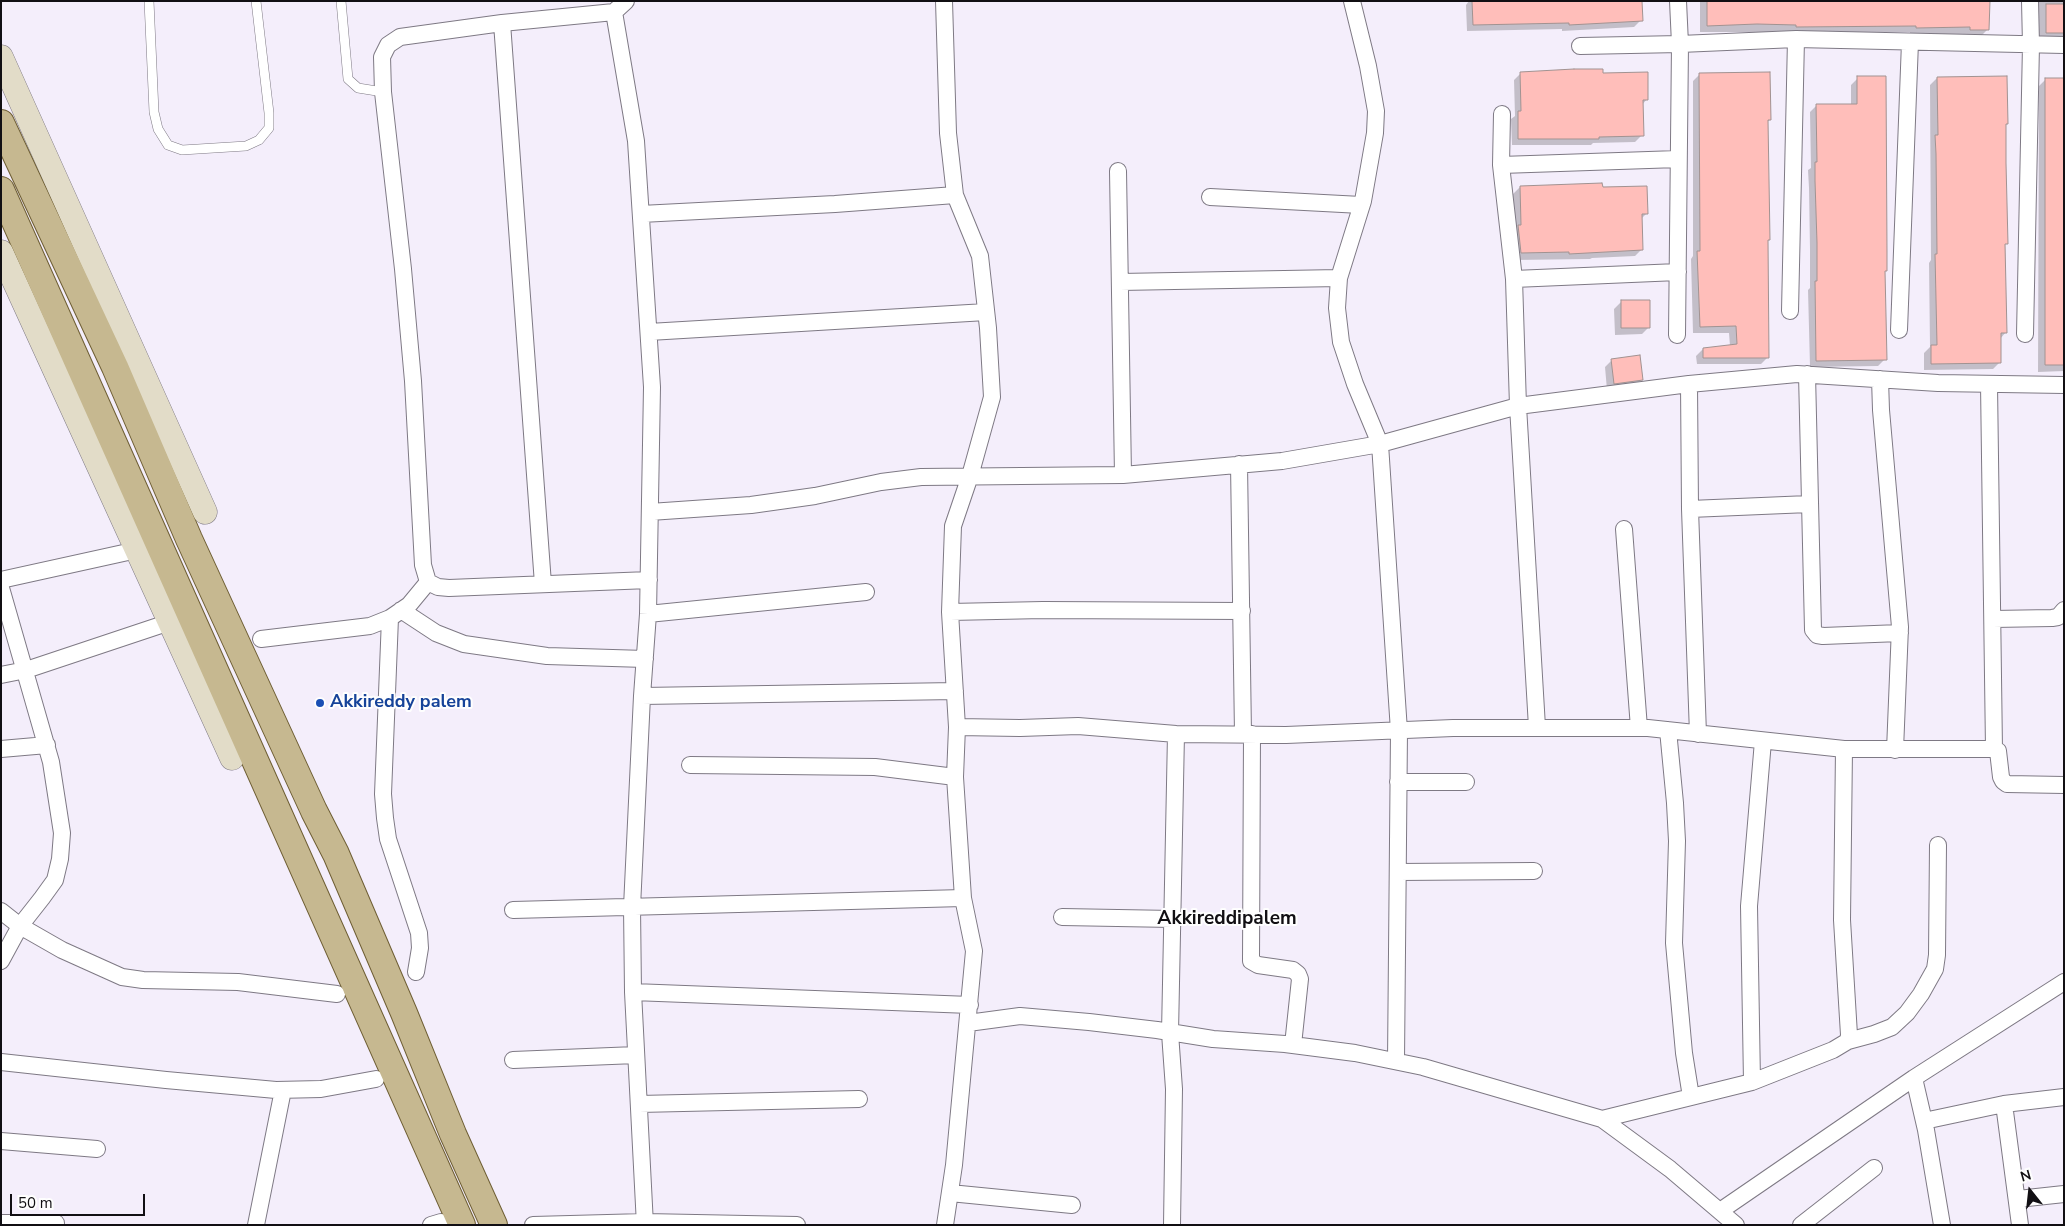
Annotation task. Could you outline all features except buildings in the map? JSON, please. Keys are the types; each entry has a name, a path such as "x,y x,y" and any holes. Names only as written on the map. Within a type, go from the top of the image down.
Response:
{"main road":[{"path":"1,123 115,367 189,539 314,811 336,854 453,1134 494,1225"},
{"path":"1,190 445,1224"}],"street":[{"path":"944,1 948,133 955,195 980,256 992,397 970,476 953,526 950,612 957,727 955,778 963,898 974,951 970,1005 945,1225"},
{"path":"1352,1 1368,66 1376,111 1375,133 1361,205 1339,278 1337,308 1341,342 1355,384 1380,444 1399,731 1396,1061"},
{"path":"1677,335 1680,44 1678,1"},
{"path":"2025,334 2031,45 2030,1"},
{"path":"645,1223 633,992 632,906 642,696 648,614 649,580 652,387 636,141 620,7 400,37 388,45 382,58 383,92 403,269 412,372 423,565 428,582 438,587 449,588 649,580"},
{"path":"502,23 543,584"},
{"path":"1790,311 1796,39"},
{"path":"1580,46 1796,39 2064,45"},
{"path":"1899,330 1910,42"},
{"path":"1,57 204,512"},
{"path":"1502,114 1501,165 1514,279 1518,406 1537,727"},
{"path":"1501,165 1678,159"},
{"path":"1118,171 1124,475"},
{"path":"641,214 836,204 955,195"},
{"path":"1210,197 1361,205"},
{"path":"2,256 232,758"},
{"path":"1514,279 1678,272"},
{"path":"1120,282 1339,278"},
{"path":"649,332 986,312"},
{"path":"650,512 751,505 815,496 903,479 970,476 1124,475 1282,461 1380,444 1518,406 1689,384 1807,374 1938,383 2064,385"},
{"path":"1807,374 1813,630 1823,636 1900,633"},
{"path":"1880,378 1881,410 1900,633 1895,750"},
{"path":"1689,384 1690,509 1698,734"},
{"path":"1989,384 1994,749"},
{"path":"1239,464 1251,961 1258,965 1293,970 1298,974 1300,979 1293,1045"},
{"path":"1690,509 1809,504"},
{"path":"1624,529 1639,728"},
{"path":"1,580 137,550"},
{"path":"261,639 370,626 396,614 409,605 428,582"},
{"path":"1,588 46,745 57,793 62,833 60,859 55,880 20,926 1,961"},
{"path":"648,614 866,592"},
{"path":"950,612 1043,610 1242,611"},
{"path":"1993,619 2052,618 2058,617 2064,610"},
{"path":"396,614 464,644 547,656 645,659"},
{"path":"396,614 383,794 388,839 419,933 420,948 416,972"},
{"path":"1,675 26,670 170,622"},
{"path":"642,696 954,691"},
{"path":"957,727 1020,728 1078,726 1176,734 1537,727 1639,728 1844,749 1994,749 1998,751 2002,781 2007,784 2064,785"},
{"path":"1668,730 1676,832 1674,943 1684,1053 1691,1097"},
{"path":"1172,1225 1174,1089 1170,1033 1176,734"},
{"path":"1752,1082 1749,906 1763,741"},
{"path":"1,749 46,745"},
{"path":"1844,749 1842,920 1848,1041"},
{"path":"690,765 875,767 955,778"},
{"path":"1398,782 1466,782"},
{"path":"1602,1119 1752,1082 1833,1050 1848,1041 1892,1027 1907,1013 1935,968 1938,955 1938,845"},
{"path":"1398,872 1534,871"},
{"path":"513,910 963,898"},
{"path":"1,912 20,926 62,950 105,971 122,977 143,980 238,982 337,994"},
{"path":"1062,917 1173,919"},
{"path":"1720,1211 1914,1078 2064,982"},
{"path":"633,992 970,1005"},
{"path":"968,1023 1020,1016 1109,1024 1213,1039 1293,1045 1355,1053 1423,1067 1602,1119 1670,1169 1736,1225"},
{"path":"513,1060 636,1055"},
{"path":"1,1062 166,1080 283,1090 321,1089 376,1079"},
{"path":"1914,1078 1924,1121 1942,1225"},
{"path":"256,1225 283,1090"},
{"path":"1924,1121 2004,1104 2064,1097"},
{"path":"639,1104 859,1099"},
{"path":"2004,1104 2020,1225"},
{"path":"1,1141 97,1149"},
{"path":"1801,1225 1874,1168"},
{"path":"950,1193 1072,1205"},
{"path":"2018,1199 2064,1194"},
{"path":"1,1223 56,1223"},
{"path":"533,1225 645,1223 797,1225"}],"lane":[{"path":"149,1 154,112 158,129 168,145 182,150 246,146 259,140 269,128 269,113 256,1"},
{"path":"341,1 348,79 358,88 383,92"}],"place":[{"name":"Akkireddy palem","path":"320,703"}],"district":[{"name":"Akkireddipalem","path":"1227,919"}]}
